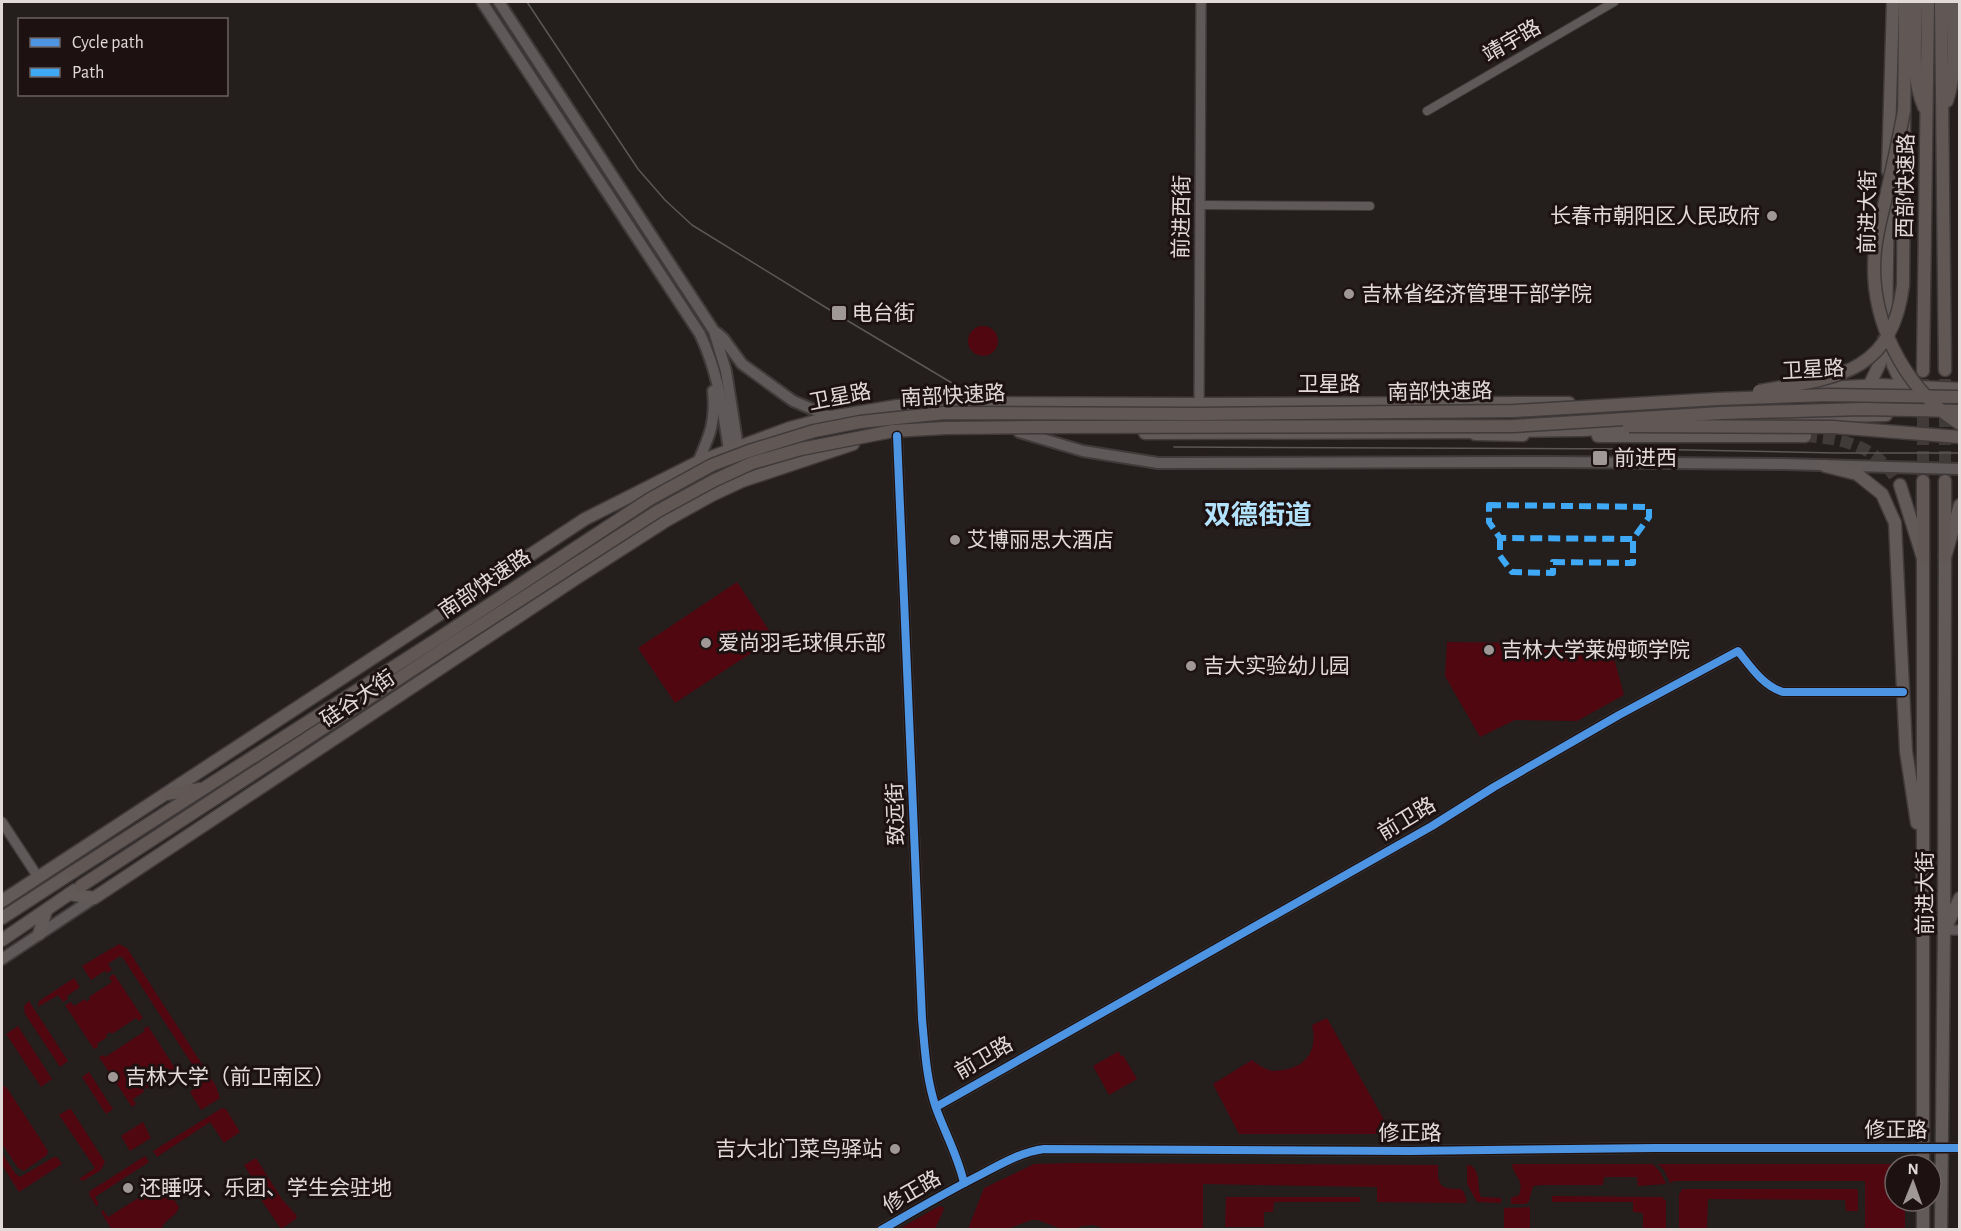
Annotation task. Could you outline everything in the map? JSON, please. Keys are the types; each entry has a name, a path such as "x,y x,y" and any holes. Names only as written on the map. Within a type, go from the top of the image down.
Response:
{"highway":[{"path":"1717,399 1844,374 1868,359 1893,326 1902,297 1904,268 1905,2"},
{"path":"1916,2 1918,92 1926,111"},
{"name":"西部快速路","path":"1923,371 1928,2"},
{"name":"西部快速路","path":"1941,2 1945,370"},
{"path":"1943,111 1950,92 1953,59 1952,2"},
{"path":"1904,111 1877,232 1875,285 1890,340 1904,368 1933,404 1959,424"},
{"name":"南部快速路","path":"81,886 442,644 650,498 712,465 814,431 860,422 944,413 1195,414 1514,411 1717,399 1862,395 1959,397"},
{"name":"南部快速路","path":"73,872 204,789 687,494 752,463 801,449 893,431 945,428 1514,426 1721,413 1863,409 1959,411"},
{"path":"1514,426 1810,426 1864,428 1959,437"},
{"path":"1923,481 1923,558"},
{"path":"1945,481 1945,557"},
{"path":"166,794 204,789"}],"main road":[{"path":"482,2 700,334 717,378 742,481 833,449 864,441 943,433 1410,433 1583,430 1731,419 1882,415 1959,417"},
{"path":"499,2 714,331 742,364 793,401 831,417"},
{"name":"前进大街","path":"1893,2 1886,327 1890,356 1902,386 1924,416"},
{"path":"1869,386 1880,363 1886,327"},
{"path":"714,331 726,371 734,448"},
{"path":"698,462 713,423 714,401 709,355"},
{"name":"卫星路","path":"734,448 790,428 831,417 897,406 950,403 1598,402 1869,386 1959,389"},
{"path":"1924,416 1959,389"},
{"path":"1019,432 1083,451 1158,463 1560,462 1784,464 1959,469"},
{"path":"1410,433 1566,436 1805,436"},
{"name":"硅谷大街","path":"2,901 585,519 698,462 734,448"},
{"path":"1825,466 1857,474 1882,494 1896,523 1906,751 1923,858"},
{"name":"硅谷大街","path":"2,958 575,579 667,520 742,481"},
{"name":"前进大街","path":"1900,484 1923,558 1923,1153"},
{"name":"前进大街","path":"1941,1230 1945,557 1959,505"},
{"path":"2,918 73,872"},
{"path":"2,940 81,886"},
{"path":"69,894 94,898"},
{"path":"1944,930 1959,898"},
{"path":"39,934 46,911"},
{"path":"1923,1213 1923,1230"}],"street":[{"name":"前进西街","path":"1199,433 1201,2"},
{"name":"靖宇路","path":"1427,111 1614,2"},
{"path":"1201,205 1370,206"},
{"name":"致远街","path":"897,436 926,1074 936,1107 959,1163 964,1183"},
{"name":"前卫路","path":"936,1107 1315,893 1619,716 1738,651 1762,680 1783,692 1903,693"},
{"path":"2,822 38,877"},
{"path":"1944,930 1959,930"},
{"name":"修正路","path":"881,1230 1015,1156 1044,1149 1410,1151 1959,1148"}],"shaded area":[{"path":"983,326 994,330 998,341 994,352 983,356 972,352 968,341 972,330"},
{"name":"爱尚羽毛球俱乐部","path":"737,582 774,638 675,703 638,648"},
{"path":"1447,642 1610,644 1624,695 1577,721 1515,720 1480,737 1445,676"},
{"path":"119,944 127,948 216,1086 220,1098 201,1110 190,1092 202,1083 201,1078 123,958 120,956 108,964 112,970 107,973 105,971 91,980 82,966"},
{"path":"114,974 143,1018 139,1021 136,1018 112,1034 110,1032 94,1049 65,1005 71,1002 74,1006 85,999 87,1002 89,997 112,982 109,977"},
{"path":"74,978 80,987 67,996 68,999 63,1002 58,995 38,1007 39,1001"},
{"path":"29,1001 68,1061 60,1067 25,1014 24,1006"},
{"path":"1327,1018 1392,1134 1239,1134 1213,1084 1252,1060 1272,1071 1298,1065 1304,1061 1312,1049 1312,1025"},
{"path":"18,1026 52,1079 41,1087 6,1034"},
{"path":"148,1026 180,1076 175,1079 172,1074 149,1089 147,1087 143,1090 144,1092 133,1099 136,1104 132,1107 99,1057 103,1055 105,1057 145,1031 143,1029"},
{"path":"1119,1051 1120,1056 1123,1055 1137,1079 1109,1095 1093,1066"},
{"path":"89,1072 113,1109 106,1114 82,1077"},
{"path":"2,1085 7,1088 48,1151 47,1155 24,1171 18,1168 2,1144"},
{"path":"222,1108 226,1109 240,1132 224,1143 210,1122 157,1157 153,1151"},
{"path":"69,1109 105,1162 101,1170 83,1181 79,1179 95,1168 59,1115"},
{"path":"143,1122 151,1138 130,1151 121,1136"},
{"path":"2,1153 20,1177 54,1157 57,1157 62,1164 19,1192 2,1165"},
{"path":"145,1156 149,1162 95,1197 99,1204 96,1206 89,1194 90,1191"},
{"path":"256,1158 281,1198 297,1216 281,1229 256,1192 260,1190 244,1165"},
{"path":"1034,1164 1438,1165 1438,1178 1441,1185 1461,1189 1467,1203 1377,1202 1377,1187 1203,1184 1203,1229 1110,1230 1093,1225 1064,1230 1038,1220 1031,1220 1008,1229 968,1229 984,1188"},
{"path":"1512,1164 1653,1164 1661,1173 1666,1184 1638,1186 1637,1177 1604,1177 1603,1185 1533,1186 1526,1204 1511,1204 1511,1198 1519,1195 1521,1185"},
{"path":"1658,1164 1883,1164 1883,1213 1905,1213 1905,1229 1865,1229 1865,1181 1674,1181 1670,1183 1664,1170"},
{"path":"1467,1165 1472,1166 1477,1174 1481,1197 1501,1198 1501,1203 1477,1202 1467,1184"},
{"path":"162,1183 179,1207 162,1229 111,1229 101,1212 103,1210 108,1217"},
{"path":"1682,1189 1857,1189 1858,1211 1846,1211 1845,1200 1708,1199 1707,1229 1679,1229 1679,1195"},
{"path":"1552,1196 1662,1197 1666,1201 1666,1229 1643,1229 1643,1213 1633,1212 1633,1202 1552,1202"},
{"path":"1226,1197 1360,1197 1360,1202 1274,1202 1273,1212 1264,1212 1264,1227 1225,1227"},
{"path":"939,1206 944,1209 935,1229 901,1228"},
{"path":"1530,1207 1530,1229 1504,1229 1504,1208"}],"tunnel":[{"path":"1945,370 1945,481"},
{"path":"1923,371 1923,481"},
{"path":"1805,436 1834,439 1860,447 1881,461 1900,485"}],"tram line":[{"path":"527,2 638,169 665,200 692,225 962,389"},
{"path":"1174,447 1960,453"}],"marked path":[{"path":"1489,505 1649,507 1649,517 1633,539 1500,538 1489,522 1489,505"},
{"path":"1500,538 1500,556 1512,572 1553,573 1553,562 1633,563 1633,539"}],"cycle path":[{"path":"897,436 922,1019 926,1064 933,1097 964,1183"},
{"path":"936,1107 1432,826 1494,787 1619,715 1738,651 1763,681 1783,692 1903,692"},
{"path":"881,1230 1003,1163 1044,1149 1410,1151 1960,1148"}],"place":[{"name":"长春市朝阳区人民政府","path":"1772,216"},
{"name":"吉林省经济管理干部学院","path":"1349,294"},
{"name":"电台街","path":"839,313"},
{"name":"前进西","path":"1600,458"},
{"name":"艾博丽思大酒店","path":"955,540"},
{"name":"爱尚羽毛球俱乐部","path":"706,643"},
{"name":"吉林大学莱姆顿学院","path":"1489,650"},
{"name":"吉大实验幼儿园","path":"1191,666"},
{"name":"吉林大学（前卫南区）","path":"113,1077"},
{"name":"吉大北门菜鸟驿站","path":"895,1149"},
{"name":"还睡呀、乐团、学生会驻地","path":"128,1188"}],"district":[{"name":"双德街道","path":"1258,515"}]}
